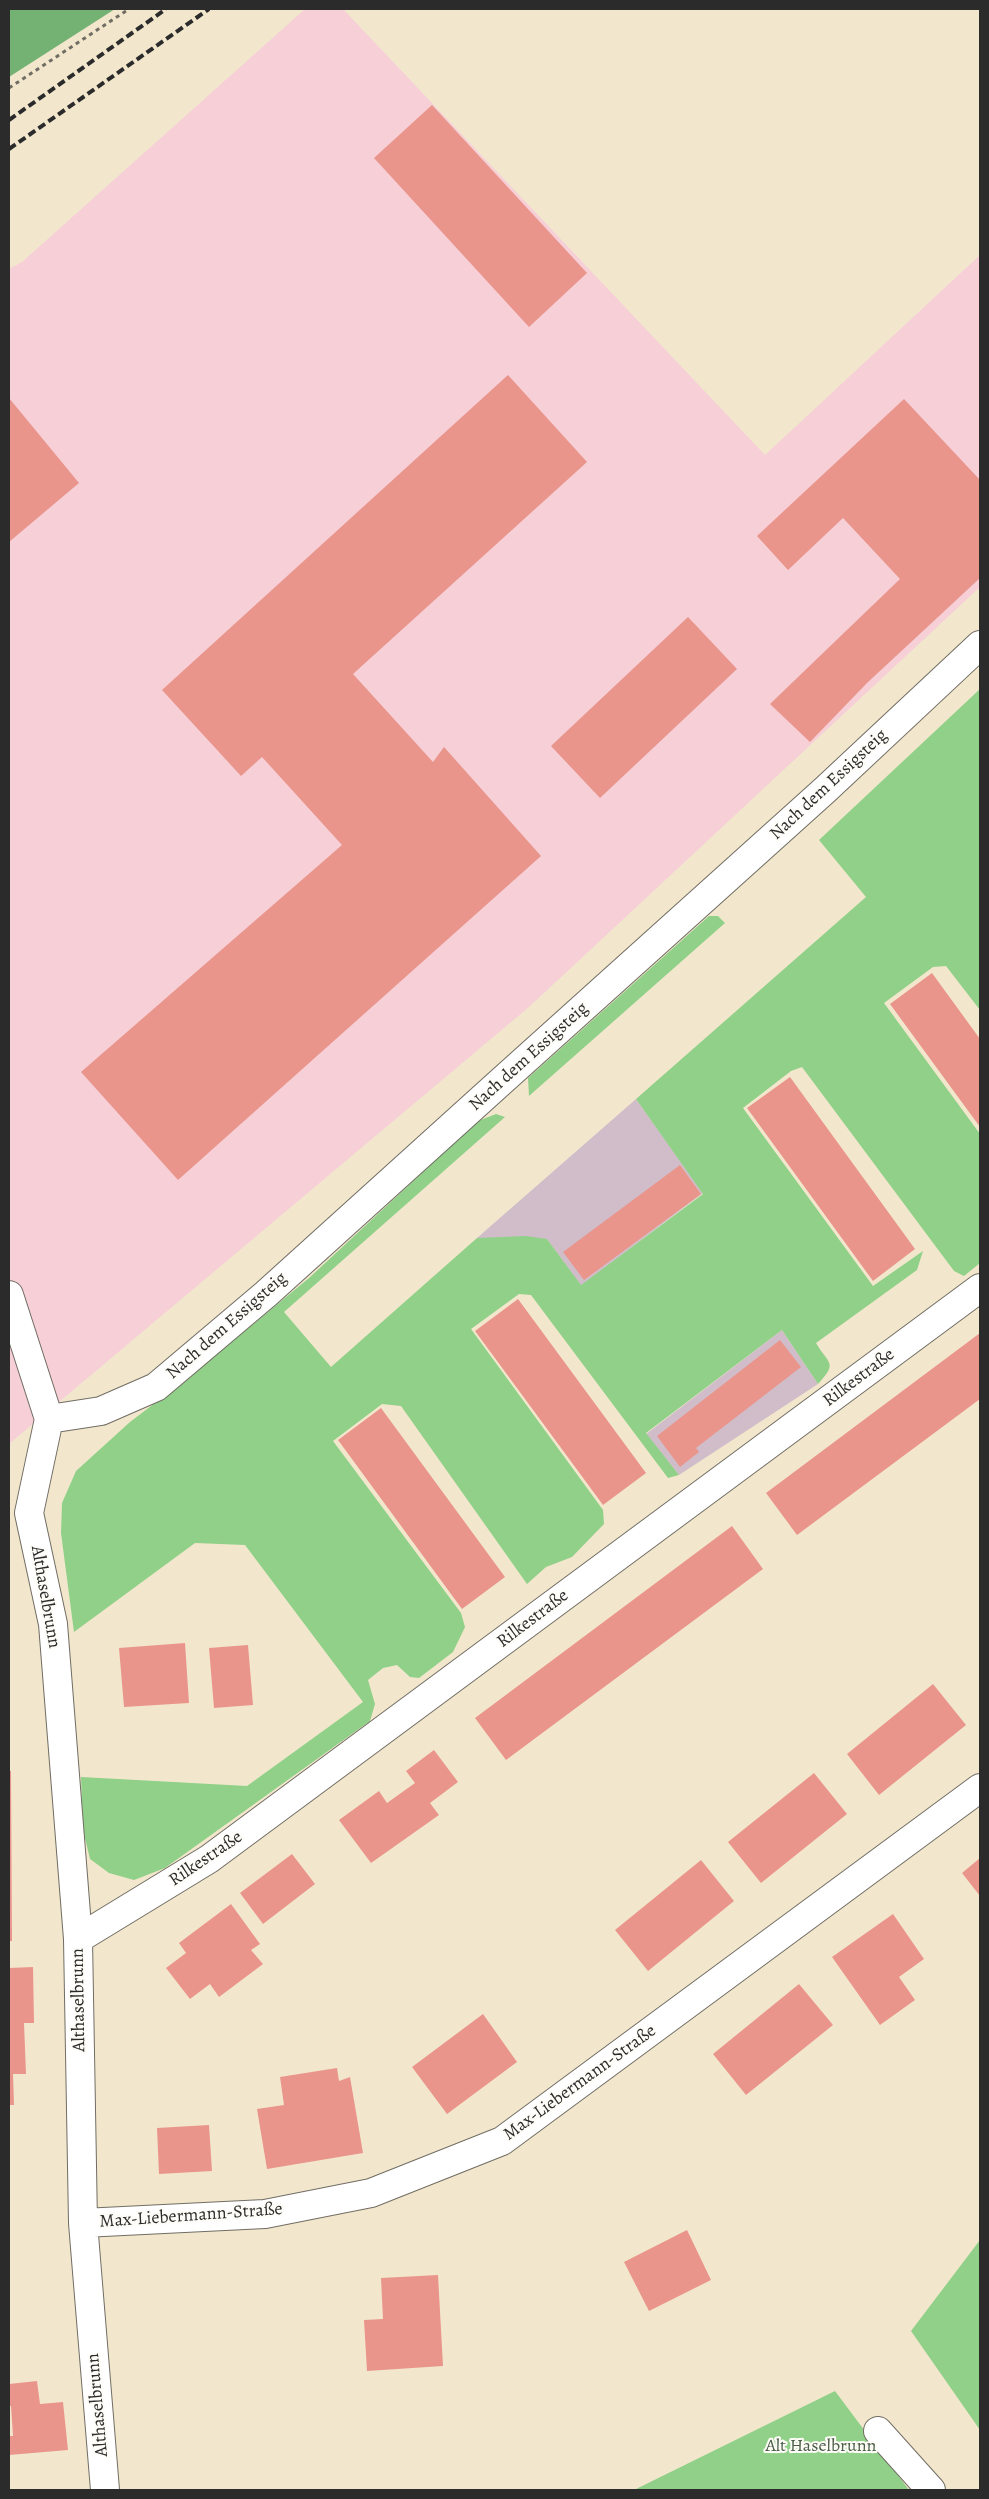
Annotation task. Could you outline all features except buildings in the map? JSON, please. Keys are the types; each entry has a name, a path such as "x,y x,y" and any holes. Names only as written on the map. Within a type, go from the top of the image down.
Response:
{"street":[{"name":"Nach dem Essigsteig","path":"49,1419 101,1411 156,1388 266,1294 488,1094 818,796 980,645"},
{"name":"Rilkestraße","path":"78,1939 209,1860 980,1288"},
{"path":"9,1295 49,1419 19,1514"},
{"name":"Althaselbrunn","path":"19,1514 54,1624 78,1939 83,2223 105,2490"},
{"name":"Max-Liebermann-Straße","path":"83,2223 275,2212 371,2193 502,2141 980,1788"},
{"path":"878,2431 931,2490"}],"path":[{"path":"9,88 129,9"}],"shaded area":[{"path":"305,9 343,9 765,455 980,255 980,587 529,1007 9,1444 9,269 22,262"},
{"path":"636,1099 703,1193 581,1286 547,1239 477,1238"},
{"path":"782,1330 818,1384 679,1475 646,1434"}],"green space":[{"path":"9,9 115,9 9,77"},
{"path":"980,689 980,1010 946,966 933,967 884,1003 980,1134 980,1263 964,1276 954,1271 802,1067 791,1071 743,1108 873,1286 923,1251 917,1270 816,1343 828,1360 830,1367 818,1384 782,1330 646,1433 679,1475 668,1478 531,1295 519,1294 471,1329 603,1510 604,1524 572,1557 546,1567 527,1584 401,1406 382,1404 333,1441 461,1613 465,1627 453,1652 419,1678 410,1677 397,1665 383,1668 368,1680 375,1704 370,1721 165,1868 134,1880 109,1873 90,1859 83,1830 81,1777 247,1786 363,1702 245,1545 195,1543 74,1632 61,1533 62,1503 76,1471 130,1422 193,1374 309,1278 478,1121 496,1114 505,1117 284,1312 331,1367 477,1238 526,1236 547,1239 581,1285 703,1194 636,1099 866,897 819,840"},
{"path":"709,916 718,916 725,923 529,1096 528,1078"},
{"path":"980,2240 980,2430 911,2331"},
{"name":"Alt Haselbrunn","path":"835,2391 909,2490 634,2490"}],"railway":[{"path":"9,120 166,9"},
{"path":"9,149 209,9"}]}
